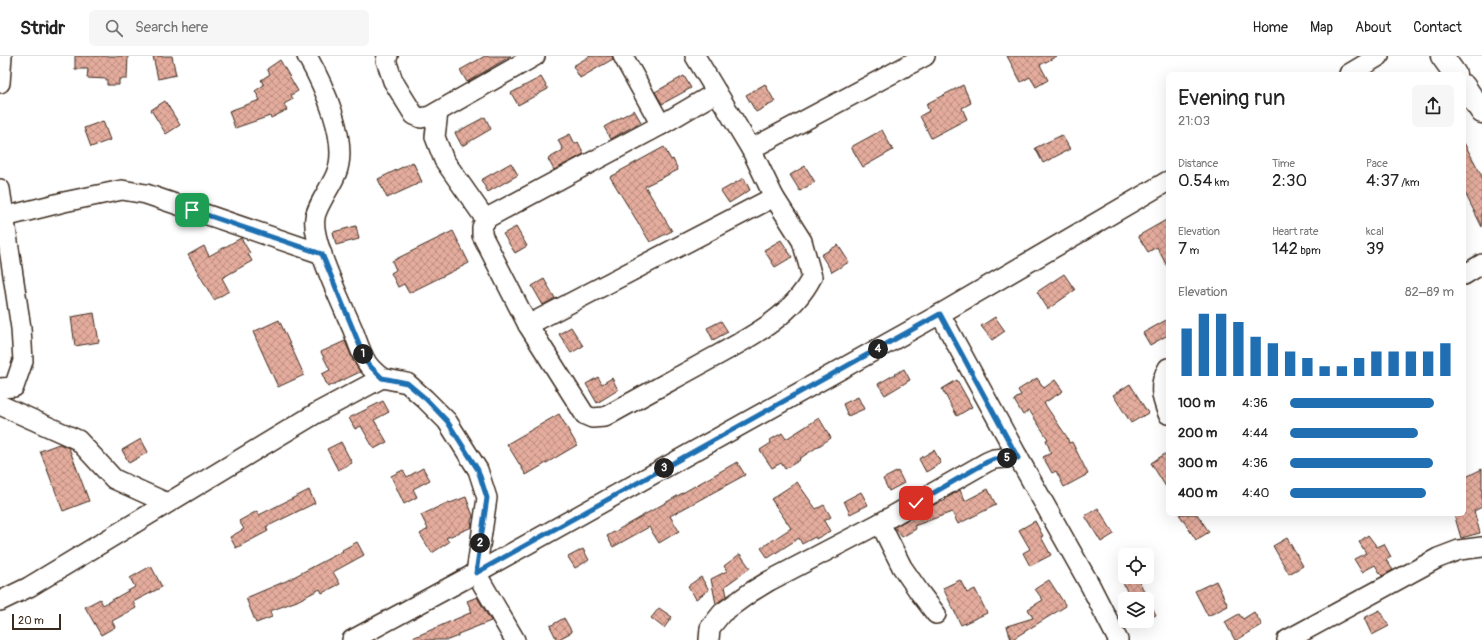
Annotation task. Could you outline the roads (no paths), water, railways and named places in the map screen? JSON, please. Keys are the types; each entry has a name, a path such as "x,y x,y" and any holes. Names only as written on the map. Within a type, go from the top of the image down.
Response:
{"street":[{"path":"0,83 2,56"},
{"path":"307,56 318,75 330,106 340,145 341,158 337,173 315,217 316,233 322,254 367,363 382,378 407,383 426,399 447,421 478,470 487,498 476,573 515,640"},
{"path":"388,56 386,60 393,81 414,115 420,118 430,116 438,112 535,56"},
{"path":"623,56 660,125"},
{"path":"695,56 717,92 751,149 774,197 802,241 812,277 806,288 788,310 753,335 605,417 592,418 585,415 528,325 482,235 482,227 487,218 660,125 717,92"},
{"path":"751,149 925,56"},
{"path":"1352,72 1379,56"},
{"path":"1442,56 1454,72"},
{"path":"1466,89 1482,112"},
{"path":"438,112 435,137 444,160 486,220"},
{"path":"352,640 476,573 940,314 1166,181"},
{"path":"0,189 21,328 23,361 14,387 0,388"},
{"path":"4,217 64,202 122,190 146,194 322,254"},
{"path":"528,325 774,197"},
{"path":"1466,274 1482,264"},
{"path":"940,314 1018,458 1090,585 1118,640"},
{"path":"1166,371 1163,376 1161,389 1166,408"},
{"path":"0,601 28,587 320,411 382,378"},
{"path":"0,405 78,440 114,479 167,503"},
{"path":"709,640 710,628 722,614 751,592 769,581 880,523 987,462 994,459 1018,458"},
{"path":"880,523 902,567 936,614"},
{"path":"1287,640 1438,558 1459,550 1482,547"}]}
